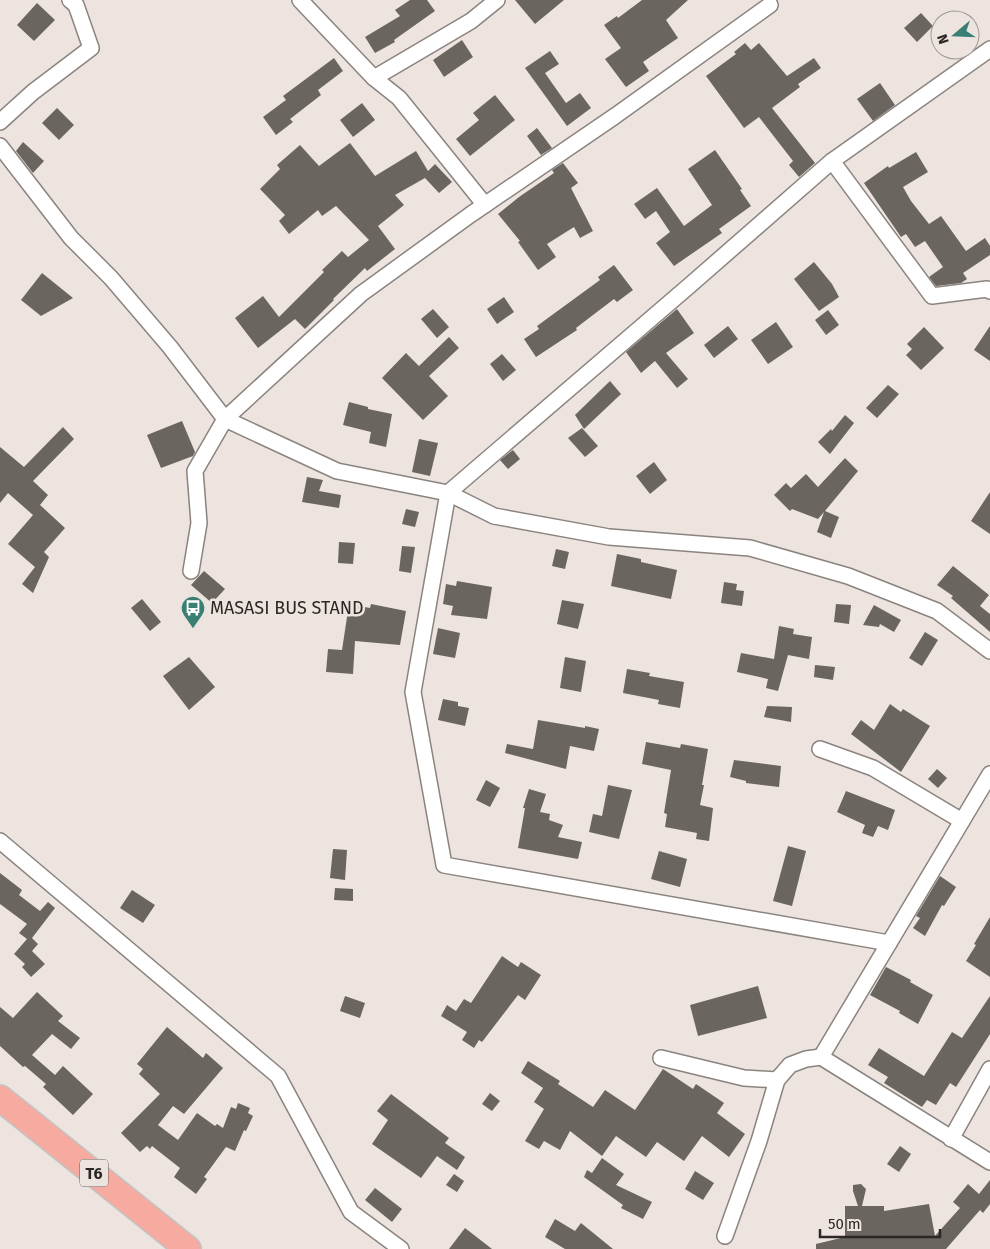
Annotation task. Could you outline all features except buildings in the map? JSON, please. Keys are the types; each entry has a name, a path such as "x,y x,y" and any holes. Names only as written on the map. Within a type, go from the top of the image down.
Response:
{"highway":[{"name":"T6","path":"0,1098 188,1249"}],"street":[{"path":"0,122 33,92 91,48 76,5 70,0"},
{"path":"300,0 374,78 399,98 485,205"},
{"path":"374,78 471,21 497,0"},
{"path":"191,571 199,523 195,471 225,419 361,294 770,5"},
{"path":"889,943 444,865 414,692 448,493 832,161 990,49"},
{"path":"0,146 71,238 112,278 170,347 225,419 337,471 448,493 494,516 609,537 750,548 848,576 937,611 990,652"},
{"path":"832,161 932,296 986,289 990,291"},
{"path":"820,749 873,768 962,821"},
{"path":"821,1058 990,774"},
{"path":"0,840 278,1076 351,1212 402,1249"},
{"path":"660,1058 744,1078 777,1080"},
{"path":"725,1236 759,1141 777,1080 790,1065 806,1058 821,1058 990,1162"},
{"path":"951,1139 990,1069"}],"place":[{"name":"MASASI BUS STAND","path":"193,629"}]}
